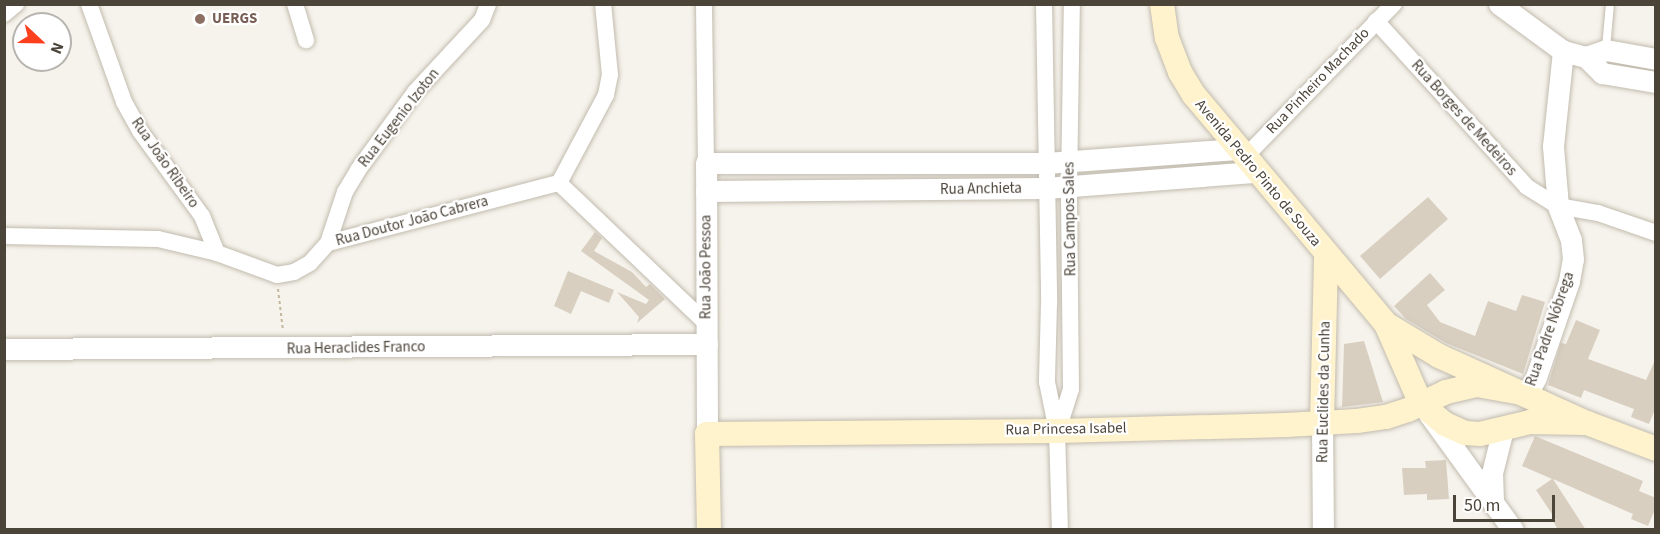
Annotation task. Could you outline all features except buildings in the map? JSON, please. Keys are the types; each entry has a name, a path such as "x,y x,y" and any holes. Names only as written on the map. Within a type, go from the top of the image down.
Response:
{"main road":[{"name":"Avenida Pedro Pinto de Souza","path":"1162,4 1167,39 1180,72 1194,95 1246,160 1386,324 1421,404 1445,424 1465,433 1480,434 1530,422 1587,423"},
{"name":"Rua Euclides da Cunha","path":"1322,423 1326,255"},
{"name":"Avenida Pedro Pinto de Souza","path":"1386,324 1439,356 1587,423 1656,449"},
{"name":"Rua Princesa Isabel","path":"707,434 1057,431 1322,423 1386,417 1446,392 1477,385 1527,394"},
{"name":"Rua João Pessoa","path":"707,434 709,530"}],"street":[{"path":"4,14 16,4"},
{"name":"Rua João Ribeiro","path":"89,4 124,102 140,131 202,216 217,253"},
{"path":"295,4 306,40"},
{"name":"Rua Eugenio Izoton","path":"328,243 345,192 358,170 415,92 482,20 488,4"},
{"path":"603,4 610,75 606,95 559,183 707,334"},
{"name":"Rua João Pessoa","path":"704,4 707,434"},
{"name":"Rua Campos Sales","path":"1044,4 1049,303 1047,382 1057,431 1060,530"},
{"name":"Rua Campos Sales","path":"1057,431 1071,388 1069,161 1072,4"},
{"name":"Rua Pinheiro Machado","path":"1246,160 1394,4"},
{"path":"1499,4 1563,51 1656,58"},
{"name":"Rua Borges de Medeiros","path":"1376,21 1527,188 1558,206"},
{"name":"Rua Padre Nóbrega","path":"1527,394 1536,377 1569,281 1573,259 1570,240 1558,206 1553,146 1563,51"},
{"path":"1596,53 1602,72 1656,82"},
{"name":"Rua Anchieta","path":"706,163 1046,163 1246,160"},
{"name":"Rua Anchieta","path":"706,191 1046,188 1246,160"},
{"path":"879,163 880,190"},
{"name":"Rua Doutor João Cabrera","path":"277,274 294,272 309,263 328,243 559,183"},
{"path":"1558,206 1598,213 1656,233"},
{"path":"4,236 158,239 217,253 277,274"},
{"path":"1049,303 1071,302"},
{"name":"Rua Heraclides Franco","path":"4,349 285,349 707,334"},
{"path":"1421,404 1513,530"},
{"name":"Rua Euclides da Cunha","path":"1322,423 1323,530"},
{"path":"1493,501 1492,473 1503,429"}],"lane":[{"path":"1596,53 1610,4"}],"path":[{"path":"277,274 285,349"}],"place":[{"name":"UERGS","path":"200,19"}]}
